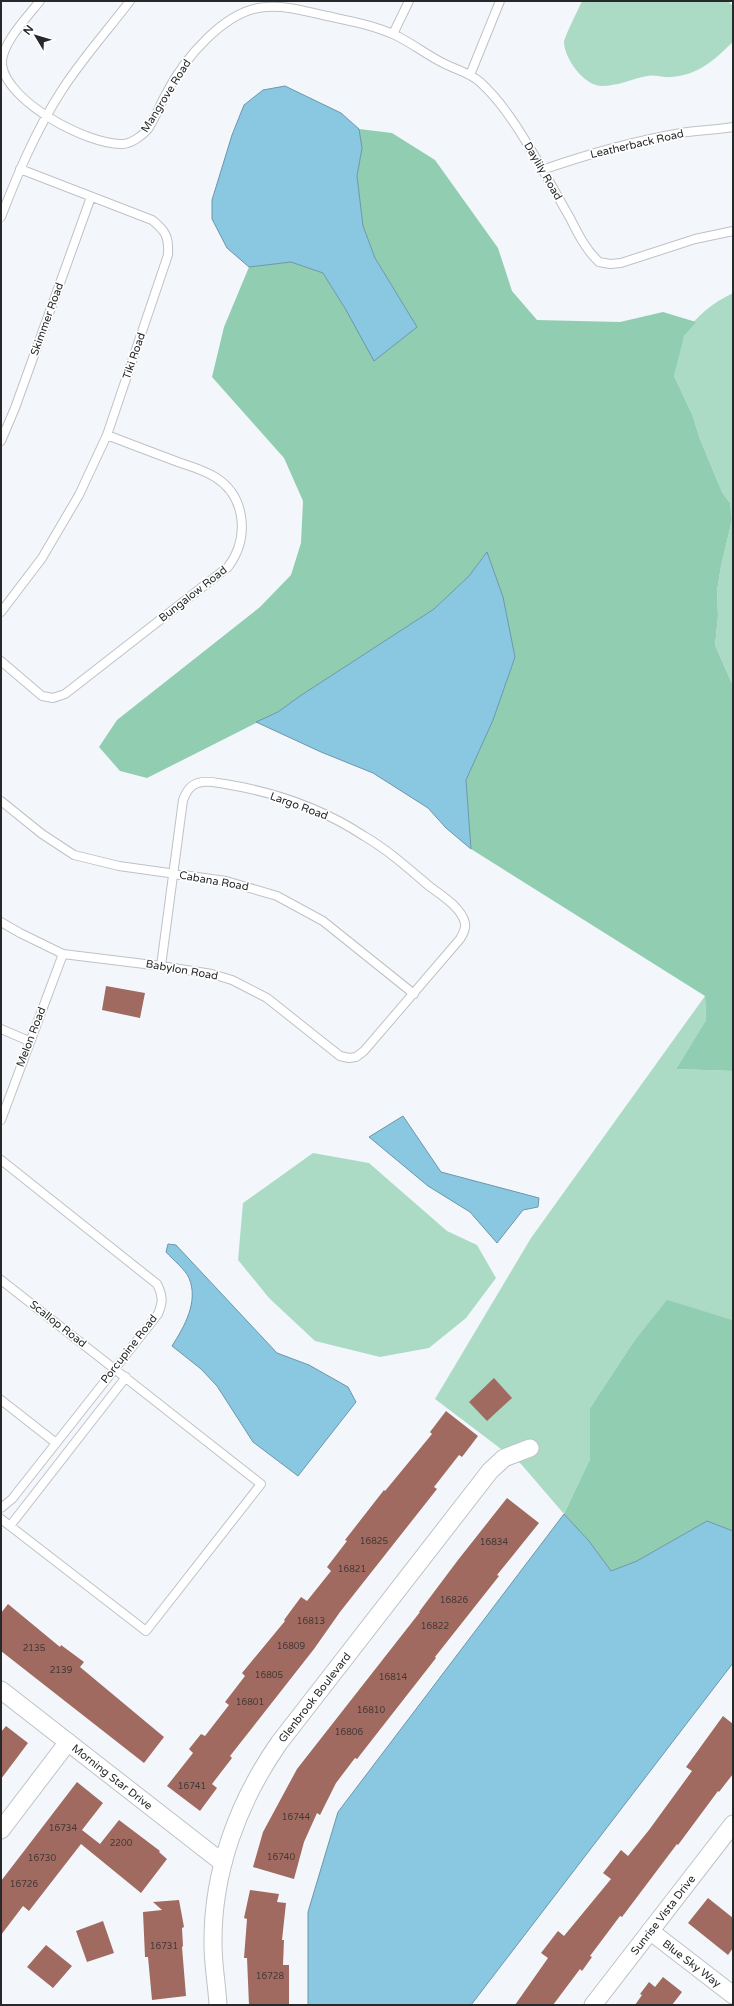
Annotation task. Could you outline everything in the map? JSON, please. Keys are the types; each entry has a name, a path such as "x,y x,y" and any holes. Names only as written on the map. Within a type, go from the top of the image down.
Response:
{"street":[{"name":"Glenbrook Boulevard","path":"218,2005 213,1959 215,1902 223,1863 233,1830 259,1772 279,1743 490,1471 504,1458 530,1448"},
{"name":"Morning Star Drive","path":"1,1690 223,1863"},
{"path":"1,1830 68,1742"},
{"name":"Sunrise Vista Drive","path":"593,2005 733,1824"},
{"name":"Blue Sky Way","path":"650,1931 733,1995"}],"lane":[{"name":"Mangrove Road","path":"40,1 14,33 3,56 2,65 16,91 29,104 46,117 107,142 123,144 138,138 147,130 167,92 192,54 223,25 242,14 263,7 290,8 376,27 392,34"},
{"path":"1,216 20,169 46,117 62,90 130,1"},
{"path":"392,34 409,1"},
{"path":"470,75 500,1"},
{"name":"Daylily Road","path":"392,34 445,64 470,75 482,84 508,114 585,245 599,262 610,264 622,262 689,241 733,231"},
{"name":"Leatherback Road","path":"542,170 580,156 627,144 682,132 733,127"},
{"name":"Tiki Road","path":"1,612 26,581 60,530 80,495 107,435 168,255 169,241 163,228 152,220 20,169"},
{"name":"Skimmer Road","path":"1,441 15,408 90,197"},
{"name":"Bungalow Road","path":"1,662 42,696 53,698 65,694 228,567 234,558 242,534 242,519 232,493 223,482 206,472 107,435"},
{"name":"Largo Road","path":"161,966 183,800 185,793 192,786 199,782 207,781 249,788 290,800 334,819 364,835 393,855 456,908 465,924 464,932 414,994"},
{"name":"Cabana Road","path":"1,801 42,834 74,855 96,862 226,881 251,887 277,896 324,921 414,994"},
{"name":"Babylon Road","path":"1,922 63,954 212,974 249,988 267,998 288,1013 332,1051 349,1058 356,1057 364,1051 414,994"},
{"name":"Melon Road","path":"1,1120 29,1041 63,954"},
{"path":"1,1029 29,1041"},
{"name":"Porcupine Road","path":"1,1160 157,1284 162,1292 163,1302 158,1314 12,1499 1,1508"},
{"name":"Scallop Road","path":"1,1280 261,1484 146,1631 10,1526"},
{"path":"1,1519 10,1526 126,1377"},
{"path":"1,1400 56,1443"}],"green space":[{"path":"582,1 728,1 733,6 733,42 705,66 681,76 650,76 613,85 595,85 582,77 572,64 565,49 564,43"},
{"path":"359,129 392,133 435,160 498,248 512,291 537,320 620,322 663,312 696,322 684,336 674,376 692,414 700,439 722,492 730,503 732,520 721,566 717,591 718,616 715,645 733,686 733,1071 676,1069 706,1020 705,996 471,849 466,780 493,720 515,657 503,597 487,552 469,576 434,609 300,696 278,712 147,778 120,771 99,747 117,720 260,607 291,575 301,543 303,501 284,458 212,377 224,327 249,267 291,262 323,273 346,310 417,327 375,258 363,226 357,176 362,148"},
{"path":"733,293 733,686 715,645 718,616 717,591 721,566 732,520 730,503 722,492 700,439 692,414 674,376 681,345 688,329 705,311"},
{"path":"705,996 706,1020 676,1069 733,1071 733,1320 667,1301 634,1341 590,1408 590,1459 564,1514 521,1464 435,1399 531,1238"},
{"path":"313,1153 369,1163 447,1231 477,1245 496,1278 466,1318 429,1348 380,1357 315,1341 269,1298 238,1260 243,1203"},
{"path":"667,1300 733,1320 733,1531 707,1521 637,1561 611,1571 589,1541 564,1514 590,1459 590,1408 634,1341"}],"water":[{"path":"285,86 341,113 359,129 362,148 357,176 363,226 375,258 417,327 374,361 346,310 323,273 291,262 249,267 227,248 212,219 212,200 232,135 244,105 263,90"},
{"path":"487,552 503,597 515,657 493,720 466,780 471,849 446,828 428,808 373,773 321,752 256,722 278,712 300,696 434,609 469,576"},
{"path":"403,1116 441,1172 539,1198 538,1207 523,1210 497,1243 470,1212 428,1186 369,1137"},
{"path":"168,1244 176,1245 277,1353 309,1365 348,1387 356,1402 298,1476 253,1442 217,1386 201,1369 172,1346 189,1314 192,1287 189,1278 182,1268 166,1252"},
{"path":"564,1514 589,1541 611,1571 637,1561 707,1521 733,1531 733,1663 471,2005 308,2005 308,1912 338,1812"}],"building":[{"path":"106,986 145,993 140,1018 102,1010"},
{"path":"494,1378 512,1398 487,1421 469,1402"},
{"path":"446,1411 478,1436 462,1457 459,1455 434,1487 437,1489 340,1612 314,1649 230,1756 232,1758 212,1784 217,1788 200,1811 167,1786 193,1753 189,1749 201,1734 205,1736 229,1705 225,1702 245,1676 242,1673 285,1621 284,1620 301,1597 307,1601 331,1571 327,1567 347,1541 345,1540 384,1490 385,1491 432,1434 430,1432"},
{"path":"507,1498 539,1523 497,1575 499,1576 435,1657 436,1658 357,1759 355,1758 336,1783 320,1815 317,1813 304,1842 294,1879 253,1867 263,1832 297,1769"},
{"path":"8,1604 60,1647 61,1645 84,1662 80,1667 164,1737 144,1763 1,1651 1,1613"},
{"path":"723,1716 733,1724 733,1774 719,1792 718,1791 622,1917 620,1916 590,1956 592,1957 582,1971 580,1969 553,2005 515,2005 548,1958 541,1953 558,1931 564,1936 611,1879 603,1873 621,1850 628,1856 649,1830 692,1771 686,1767"},
{"path":"6,1726 28,1743 1,1779 1,1732"},
{"path":"77,1782 103,1803 82,1830 100,1844 119,1820 160,1851 159,1852 167,1859 141,1893 81,1844 29,1911 23,1906 1,1935 1,1881"},
{"path":"250,1890 279,1894 277,1902 286,1903 282,1940 284,1940 283,1965 289,1965 289,2005 249,2005 247,1958 244,1958 247,1919 244,1918"},
{"path":"708,1898 733,1918 733,1948 728,1955 688,1923"},
{"path":"179,1900 184,1927 182,1928 182,1947 186,1996 152,2000 148,1957 145,1957 143,1912 162,1910 153,1902"},
{"path":"103,1921 114,1953 87,1962 76,1931"},
{"path":"46,1945 72,1966 53,1988 27,1967"},
{"path":"663,1977 682,1992 672,2005 635,2005 642,1995 640,1994 649,1982 655,1987"}]}
